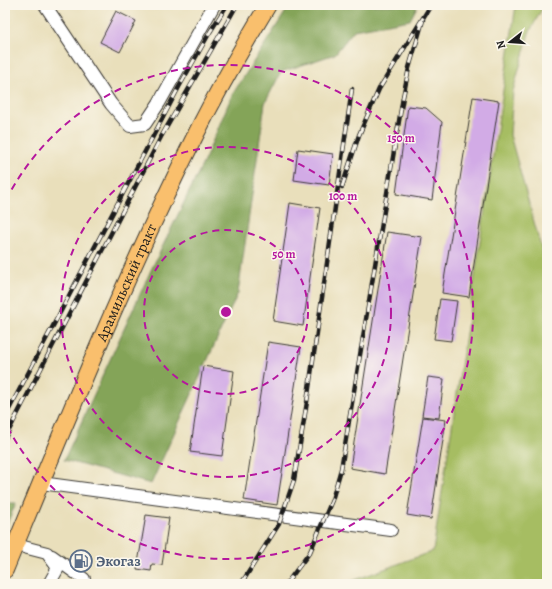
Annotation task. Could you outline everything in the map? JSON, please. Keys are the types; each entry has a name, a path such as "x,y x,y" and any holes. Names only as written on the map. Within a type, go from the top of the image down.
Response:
{"main road":[{"name":"Арамильский тракт","path":"5,570 74,404 137,259 195,136 239,54 268,5"}],"lane":[{"path":"45,5 111,104 130,126 145,124 159,103 214,5"},
{"path":"41,483 391,530"},
{"path":"16,545 48,553 84,579 84,584"},
{"path":"48,553 58,568 49,584"}],"green space":[{"path":"290,5 418,5 410,20 354,30 335,54 281,72 265,103 238,293 151,484 64,460 151,270 206,157 232,95"},
{"path":"516,5 544,5 529,33 513,91 510,135 547,269 547,584 344,584 433,551"},
{"path":"5,503 16,503 5,528"}],"building":[{"path":"116,11 136,21 120,52 100,42"},
{"path":"473,97 499,101 469,297 442,293"},
{"path":"408,106 426,108 442,122 432,200 396,194"},
{"path":"298,149 333,154 329,185 294,180"},
{"path":"290,203 320,208 303,326 273,321"},
{"path":"387,232 422,237 385,474 350,468"},
{"path":"440,299 457,301 451,341 434,339"},
{"path":"268,342 301,347 277,505 244,500"},
{"path":"203,366 234,371 222,456 190,452"},
{"path":"428,377 444,379 439,418 422,416"},
{"path":"423,417 446,420 431,519 407,515"},
{"path":"146,515 169,518 162,565 152,564 151,571 137,569"}],"railway":[{"path":"5,417 179,87 227,5"},
{"path":"5,438 161,137 237,5"},
{"path":"342,187 359,135 379,89 431,5"},
{"path":"286,584 310,552 332,500 341,469 403,97 409,68 423,20"},
{"path":"241,584 279,524 294,480 307,402 352,89"},
{"path":"540,584 547,582"}],"place":[{"name":"Экогаз","path":"81,561"}]}
